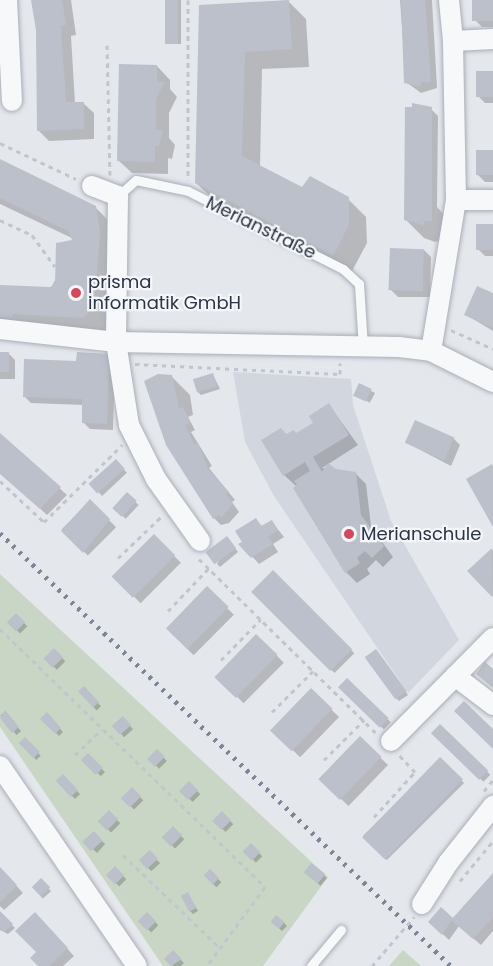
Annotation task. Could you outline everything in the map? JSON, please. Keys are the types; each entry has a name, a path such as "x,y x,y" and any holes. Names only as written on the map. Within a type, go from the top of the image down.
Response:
{"street":[{"path":"7,0 12,101"},
{"path":"431,351 456,200 453,40 449,0"},
{"path":"453,40 493,39"},
{"path":"92,186 118,196 116,342 118,364 134,440 174,508 200,541"},
{"path":"456,200 493,200"},
{"path":"0,329 116,342 362,338 431,351 493,382"},
{"path":"389,742 493,638"},
{"path":"455,676 493,705"},
{"path":"0,766 137,966"},
{"path":"422,904 448,863 493,806"}],"lane":[{"name":"Merianstraße","path":"118,196 136,180 188,191 343,269 359,284 362,338"},
{"path":"311,966 341,930"}],"path":[{"path":"188,0 188,191"},
{"path":"107,45 110,175"},
{"path":"0,143 92,186"},
{"path":"0,220 32,235 55,267"},
{"path":"118,364 340,374 340,360 347,360"},
{"path":"0,481 44,522 116,448 134,440"},
{"path":"118,558 157,519 174,508"},
{"path":"200,541 196,556 389,742 415,772 374,818"},
{"path":"168,611 209,568"},
{"path":"221,660 261,619"},
{"path":"0,629 265,887 207,966"},
{"path":"272,712 314,670"},
{"path":"324,760 364,720"},
{"path":"75,755 102,729"},
{"path":"123,855 220,948"},
{"path":"372,966 422,904"}],"shaded area":[{"name":"Merianschule","path":"233,372 351,379 353,405 391,521 459,640 408,693 274,496 245,442"}],"green space":[{"path":"0,574 328,877 263,966 163,966 0,727"},
{"path":"403,950 421,966 389,966"}],"building":[{"path":"31,0 62,0 66,25 61,26 66,102 84,102 84,129 37,131 36,30"},
{"path":"165,0 178,0 178,44 165,44"},
{"path":"289,0 292,49 245,52 242,156 302,187 310,176 349,197 349,225 333,256 195,183 199,5"},
{"path":"401,0 425,0 431,82 421,82 421,87 404,83"},
{"path":"472,0 493,0 493,21 472,21"},
{"path":"119,64 157,65 157,82 165,82 156,99 156,130 163,130 159,146 155,146 155,162 117,161"},
{"path":"476,71 493,71 493,97 476,97"},
{"path":"412,103 432,107 432,221 424,221 424,225 404,220 405,107 412,107"},
{"path":"476,150 493,150 493,175 476,175"},
{"path":"0,159 96,206 100,233 94,307 83,318 13,314 12,318 0,317 0,285 50,287 55,284 56,243 72,240 68,231 0,198"},
{"path":"476,224 493,224 493,250 476,250"},
{"path":"390,248 424,249 423,291 389,290"},
{"path":"477,286 493,293 493,328 464,315"},
{"path":"0,352 9,352 9,372 0,372"},
{"path":"77,352 109,354 107,424 82,423 82,399 23,397 24,359 76,361"},
{"path":"213,373 217,386 197,393 193,379"},
{"path":"158,374 172,375 179,408 183,407 190,423 185,425 194,444 198,443 208,469 229,492 226,494 233,504 221,518 219,515 213,519 166,445 144,381"},
{"path":"359,383 372,389 366,402 353,396"},
{"path":"329,403 349,435 313,457 322,472 328,463 336,469 356,472 361,515 384,546 372,558 365,551 357,558 360,563 345,573 293,488 297,485 294,481 310,471 305,462 283,476 261,440 281,428 286,434 294,430 296,433 313,423 309,416"},
{"path":"415,420 454,437 444,460 405,443"},
{"path":"0,433 61,487 40,509 0,474"},
{"path":"116,459 125,469 97,493 89,484"},
{"path":"492,464 493,467 493,527 466,479"},
{"path":"127,492 137,501 122,517 112,508"},
{"path":"90,499 110,519 83,553 61,531"},
{"path":"256,518 261,526 272,520 278,530 268,537 273,544 251,558 238,544 242,542 235,531"},
{"path":"154,534 175,555 133,598 112,576"},
{"path":"227,536 236,548 214,564 205,552"},
{"path":"492,548 493,596 492,597 467,571"},
{"path":"273,570 352,649 330,671 251,592"},
{"path":"207,586 229,607 188,649 166,628"},
{"path":"16,613 25,622 16,631 7,622"},
{"path":"256,634 278,655 236,698 214,677"},
{"path":"54,648 63,657 53,668 43,659"},
{"path":"376,649 407,691 395,699 365,657"},
{"path":"485,662 493,669 493,688 476,674"},
{"path":"347,678 389,718 380,728 338,687"},
{"path":"84,686 99,702 93,708 78,691"},
{"path":"311,688 333,709 292,751 270,730"},
{"path":"464,701 493,729 493,749 454,711"},
{"path":"5,710 19,727 12,733 0,718"},
{"path":"47,712 61,728 55,734 40,719"},
{"path":"123,716 131,725 120,735 112,726"},
{"path":"440,724 488,771 479,780 431,733"},
{"path":"360,736 382,757 340,800 318,779"},
{"path":"25,737 40,752 33,758 19,743"},
{"path":"157,749 165,757 155,767 147,759"},
{"path":"88,753 103,768 96,775 81,760"},
{"path":"440,757 463,779 385,860 362,838"},
{"path":"63,774 78,790 71,797 56,781"},
{"path":"189,781 198,790 188,800 179,791"},
{"path":"132,787 141,796 130,808 121,798"},
{"path":"109,810 118,819 107,831 98,821"},
{"path":"222,811 231,820 221,830 212,821"},
{"path":"173,826 182,835 171,847 162,837"},
{"path":"94,831 103,841 91,851 82,842"},
{"path":"251,843 260,852 252,861 243,851"},
{"path":"150,850 158,859 147,869 139,860"},
{"path":"311,863 325,874 318,884 304,872"},
{"path":"115,866 124,875 115,884 106,875"},
{"path":"0,867 17,885 0,902"},
{"path":"210,869 219,878 213,885 204,875"},
{"path":"493,873 493,917 473,939 451,920"},
{"path":"41,878 50,887 41,896 32,887"},
{"path":"188,892 196,908 189,912 181,896"},
{"path":"441,907 453,918 442,935 428,922"},
{"path":"0,911 13,924 4,932 0,928"},
{"path":"35,912 68,948 49,966 38,966 30,958 36,952 15,931"},
{"path":"147,912 156,921 147,930 138,921"},
{"path":"276,915 285,922 279,929 270,922"},
{"path":"173,950 182,959 171,966 164,959"}],"railway":[{"path":"0,533 451,966"}],"place":[{"name":"prisma informatik GmbH","path":"76,293"},
{"name":"Merianschule","path":"349,534"}]}
